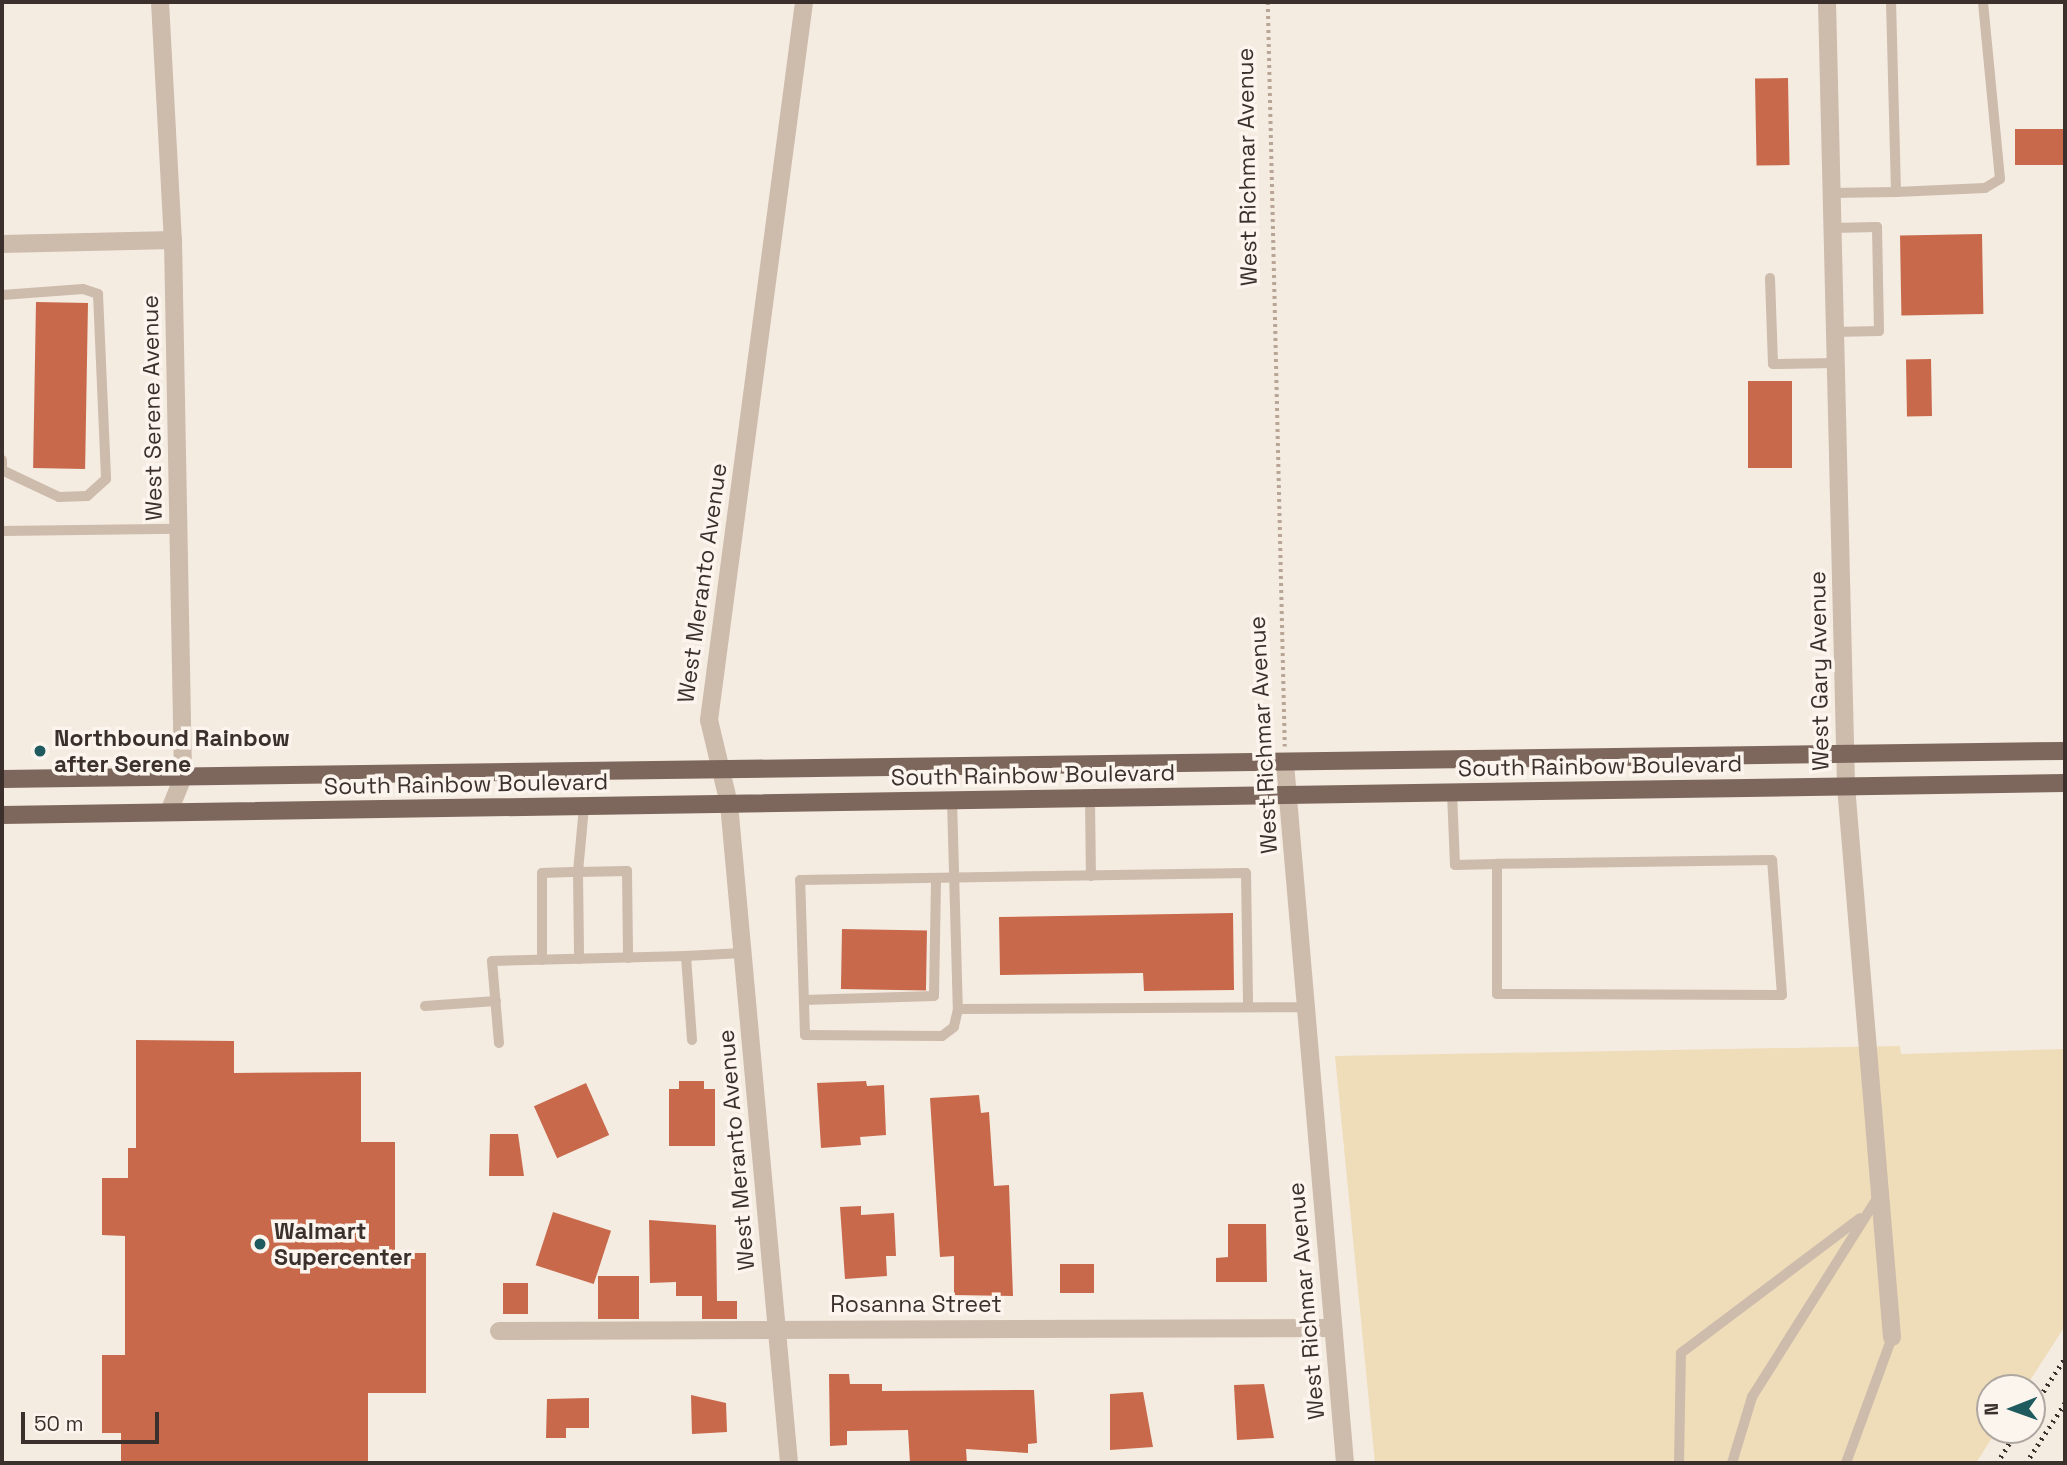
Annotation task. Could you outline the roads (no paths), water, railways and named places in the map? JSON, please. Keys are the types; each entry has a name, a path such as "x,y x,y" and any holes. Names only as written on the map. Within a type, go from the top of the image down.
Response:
{"main road":[{"name":"South Rainbow Boulevard","path":"2,779 724,773 2065,751"},
{"name":"South Rainbow Boulevard","path":"2,815 2065,783"}],"street":[{"name":"West Serene Avenue","path":"160,2 173,240 183,777 169,811"},
{"name":"West Meranto Avenue","path":"789,1463 729,804 724,773 709,720 804,2"},
{"name":"West Gary Avenue","path":"1827,2 1834,332 1848,755 1846,786 1892,1337"},
{"path":"2,244 173,240"},
{"name":"West Richmar Avenue","path":"1285,763 1345,1463"},
{"name":"Rosanna Street","path":"499,1331 1333,1328"}],"lane":[{"path":"1891,2 1896,192"},
{"path":"1831,193 1984,188 2000,179 1983,2"},
{"path":"1832,228 1877,227 1879,331 1834,332"},
{"path":"1770,278 1773,364 1835,363"},
{"path":"2,295 83,289 98,294 106,479 87,496 59,497 2,470 2,460"},
{"path":"2,531 178,529"},
{"path":"1452,793 1455,865 1497,864 1772,860 1782,995 1497,993 1497,864"},
{"path":"1090,799 1091,876"},
{"path":"952,800 954,878 958,1009 954,1027 942,1036 806,1035 800,880 936,878 954,878 1091,876 1245,873 1248,1007"},
{"path":"579,959 578,872 584,807"},
{"path":"542,960 542,873 578,872 627,871 628,958"},
{"path":"804,1000 934,996 936,878"},
{"path":"499,1043 492,961 742,953"},
{"path":"685,956 692,1040"},
{"path":"425,1006 496,1001"},
{"path":"958,1009 1305,1007"},
{"path":"1732,1463 1752,1397 1860,1218 1880,1194"},
{"path":"1679,1463 1681,1353 1860,1218"},
{"path":"1846,1463 1892,1337"}],"railway":[{"path":"2046,1387 2065,1358"},
{"path":"2026,1463 2065,1403"},
{"path":"1997,1463 2009,1444"}],"place":[{"name":"Northbound Rainbow after Serene","path":"40,751"},
{"name":"Walmart Supercenter","path":"260,1244"}]}
